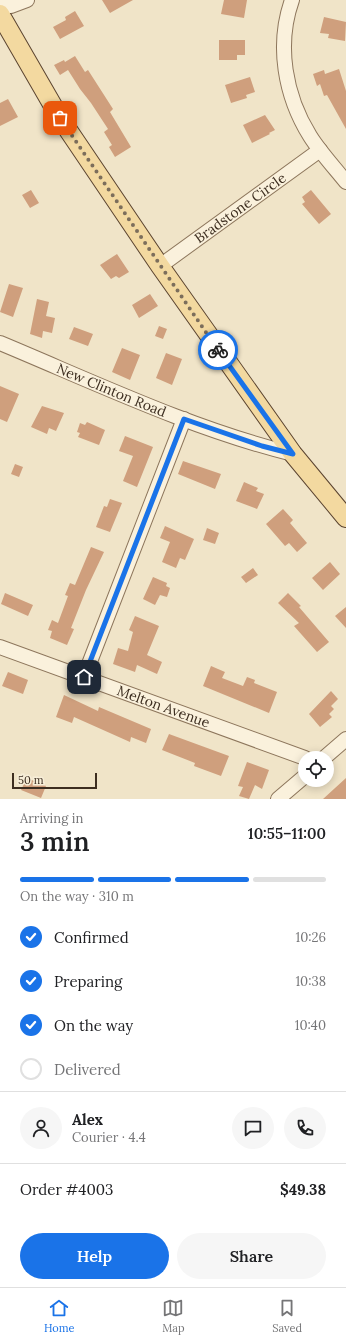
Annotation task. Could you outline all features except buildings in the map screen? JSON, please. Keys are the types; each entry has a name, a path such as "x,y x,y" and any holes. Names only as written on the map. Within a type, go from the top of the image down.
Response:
{"main road":[{"path":"0,14 60,118 160,266 293,454 346,518"}],"street":[{"path":"0,6 11,6 27,0"},
{"path":"292,0 284,33 286,78 299,116 320,150 346,182"},
{"name":"Bradstone Circle","path":"160,266 320,150"},
{"name":"New Clinton Road","path":"0,343 184,419 262,446 293,454"},
{"path":"84,677 184,419"},
{"name":"Melton Avenue","path":"0,647 298,755"},
{"path":"332,751 346,739"},
{"path":"278,799 298,782"}],"way so far":[{"path":"60,118 218,350"}],"route":[{"path":"84,677 184,419 262,446 293,454 218,350"}]}
